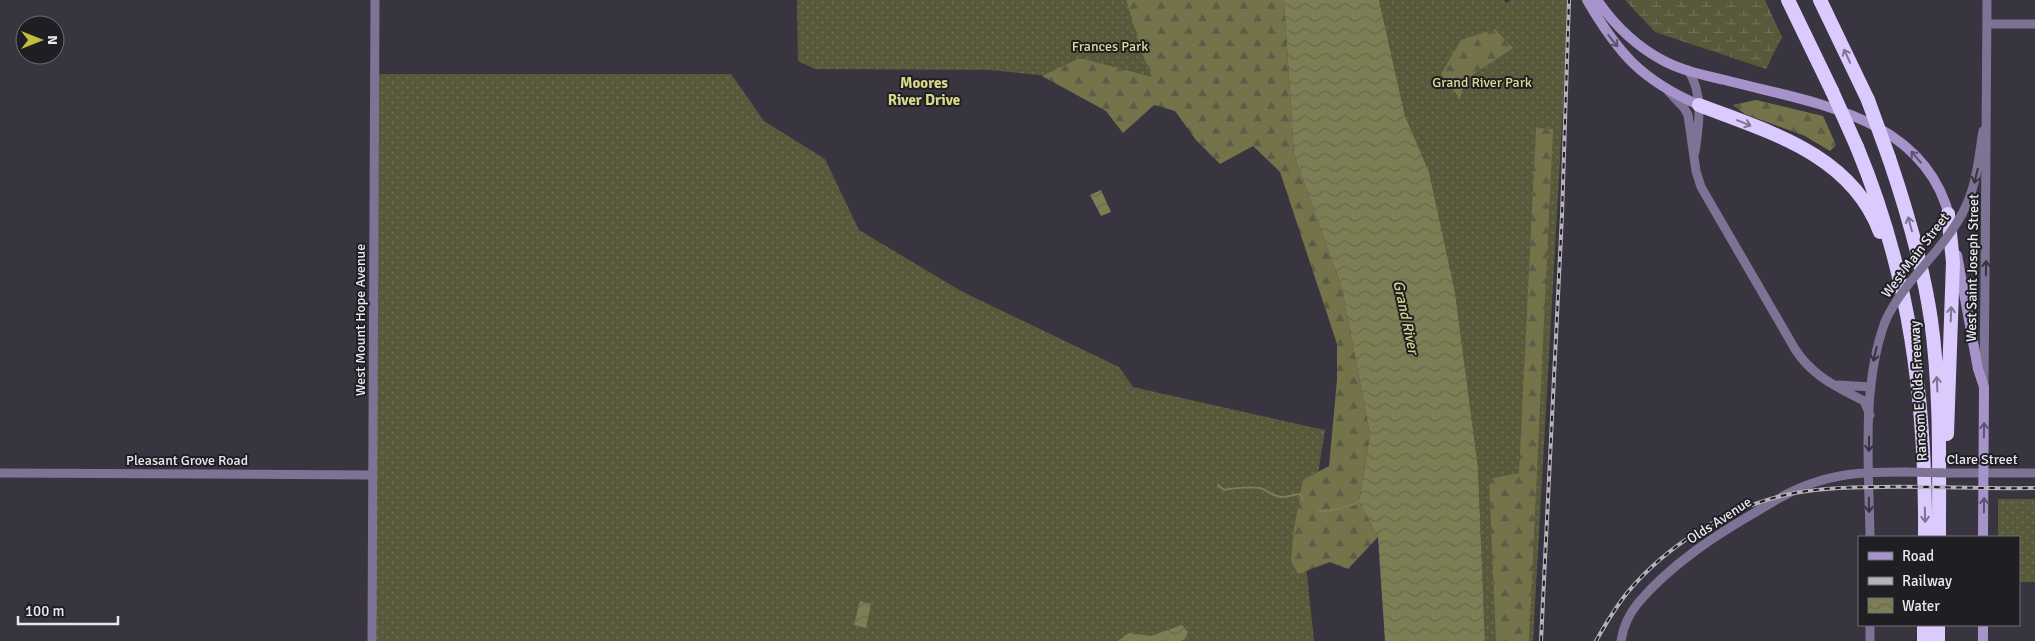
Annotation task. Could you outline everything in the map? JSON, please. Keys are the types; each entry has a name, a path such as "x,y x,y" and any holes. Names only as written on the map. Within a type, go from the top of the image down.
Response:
{"highway":[{"path":"1788,0 1858,147 1877,197 1892,247 1906,305 1922,422 1925,536"},
{"name":"Ransom E Olds Freeway","path":"1820,0 1868,100 1890,158 1917,249 1931,321 1938,425 1938,536"},
{"path":"1699,105 1806,149 1834,167 1851,184 1869,207 1882,238 1915,365"},
{"path":"1943,536 1953,270 1952,246 1955,214"},
{"path":"1924,626 1924,641"},
{"path":"1938,626 1938,641"}],"main road":[{"path":"1587,0 1606,33 1628,60 1645,75 1668,90 1699,105"},
{"path":"1597,0 1624,34 1655,56 1688,70 1826,106 1882,129 1902,143 1925,166 1955,214 1978,369 1984,387"},
{"name":"West Saint Joseph Street","path":"1983,536 1984,387"},
{"path":"1983,626 1983,641"}],"street":[{"name":"West Mount Hope Avenue","path":"372,641 375,0"},
{"name":"West Saint Joseph Street","path":"1984,387 1987,0"},
{"path":"1987,24 2035,24"},
{"path":"1688,70 1697,89 1699,105 1694,160"},
{"path":"1668,90 1684,108 1688,116 1697,176 1702,187 1796,349 1808,368 1828,382 1864,401 1870,415"},
{"name":"West Main Street","path":"1870,536 1870,415 1874,361 1885,322 1896,300 1941,246 1955,214 1972,193 1979,167 1986,111"},
{"path":"1828,382 1845,386 1871,386"},
{"name":"Clare Street","path":"1869,472 2035,473"},
{"name":"Olds Avenue","path":"1621,641 1628,617 1637,604 1680,563 1710,540 1743,519 1801,487 1846,474 1869,472"},
{"name":"Pleasant Grove Road","path":"0,473 373,475"},
{"path":"1870,626 1870,641"}],"green space":[{"name":"Frances Park","path":"797,0 1257,0 1244,96 990,70 815,69 798,61"},
{"path":"1126,0 1284,0 1294,155 1342,288 1370,435 1359,502 1378,537 1348,569 1330,562 1298,574 1291,561 1294,528 1303,480 1329,466 1337,380 1337,344 1280,172 1253,146 1220,164 1196,140 1175,111 1154,105 1123,133 1106,111 1042,76 1080,58 1152,77 1144,58"},
{"name":"Grand River Park","path":"1379,0 1504,0 1506,3 1511,0 1569,0 1533,641 1485,641 1478,468 1455,292 1429,173 1405,116"},
{"path":"1625,0 1765,0 1782,37 1766,69 1655,32"},
{"path":"1495,29 1513,48 1465,80 1460,99 1441,74 1461,40"},
{"path":"375,74 731,74 764,121 825,159 859,230 961,291 1119,367 1133,387 1325,430 1305,555 1314,641 372,641"},
{"path":"1756,100 1823,116 1836,145 1830,151 1805,136 1745,114 1733,105"},
{"path":"1536,128 1553,129 1529,641 1496,641 1489,479 1519,473"},
{"path":"1998,499 2035,499 2035,582 2020,582 2020,536 1998,536"}],"water":[{"name":"Grand River","path":"1284,0 1379,0 1405,116 1429,172 1455,292 1478,468 1485,641 1385,641 1378,537 1359,502 1370,435 1342,288 1294,155"},
{"path":"1101,190 1111,212 1101,216 1090,195"},
{"path":"860,601 871,604 866,628 854,625"},
{"path":"1182,625 1188,632 1185,639 1181,641 1118,641 1129,633 1151,636"}],"waterway":[{"path":"1218,485 1224,490 1260,488 1281,497 1300,494 1303,500"},
{"path":"1319,511 1340,509 1360,501"}],"railway":[{"path":"1541,641 1562,215 1569,0"},
{"path":"1596,641 1627,593 1660,560 1698,532 1719,520 1763,501 1820,489 1899,487 2035,488"}],"district":[{"name":"Moores River Drive","path":"924,92"}]}
